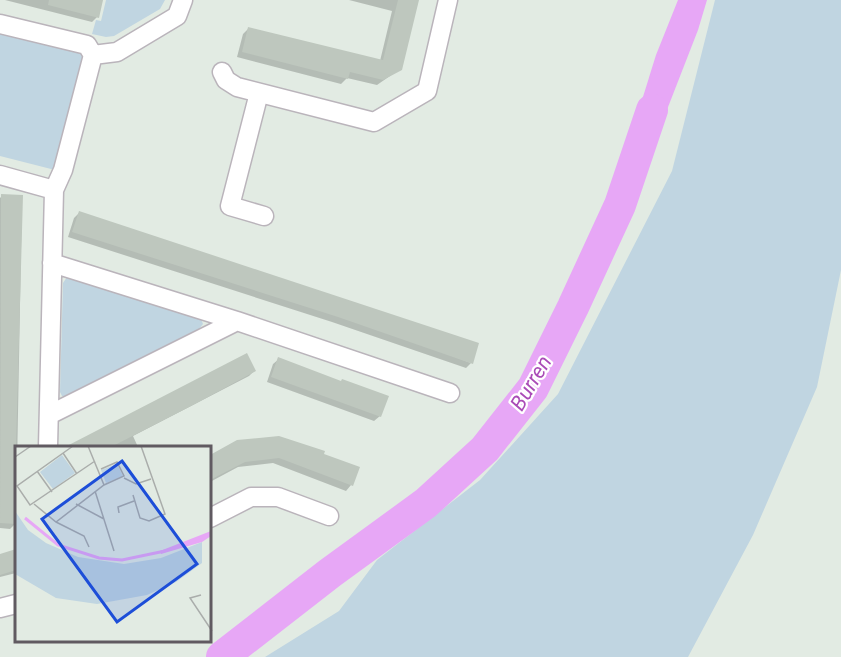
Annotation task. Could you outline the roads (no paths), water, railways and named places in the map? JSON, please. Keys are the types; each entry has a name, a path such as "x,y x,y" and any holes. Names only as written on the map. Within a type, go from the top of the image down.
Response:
{"street":[{"path":"93,55 117,52 177,16 183,0"},
{"path":"222,72 229,83 259,93 374,122 427,91 448,0"},
{"path":"0,24 87,45 93,55 63,170 54,190 48,446"},
{"path":"259,93 230,206 264,216"},
{"path":"0,176 54,190"},
{"path":"52,263 237,321 450,393"},
{"path":"49,415 237,321"},
{"path":"212,517 251,497 278,497 329,516"},
{"path":"0,608 15,604"}],"waterway":[{"name":"Burren","path":"222,657 330,573 426,503 485,449 533,388 620,205 652,110"}]}
